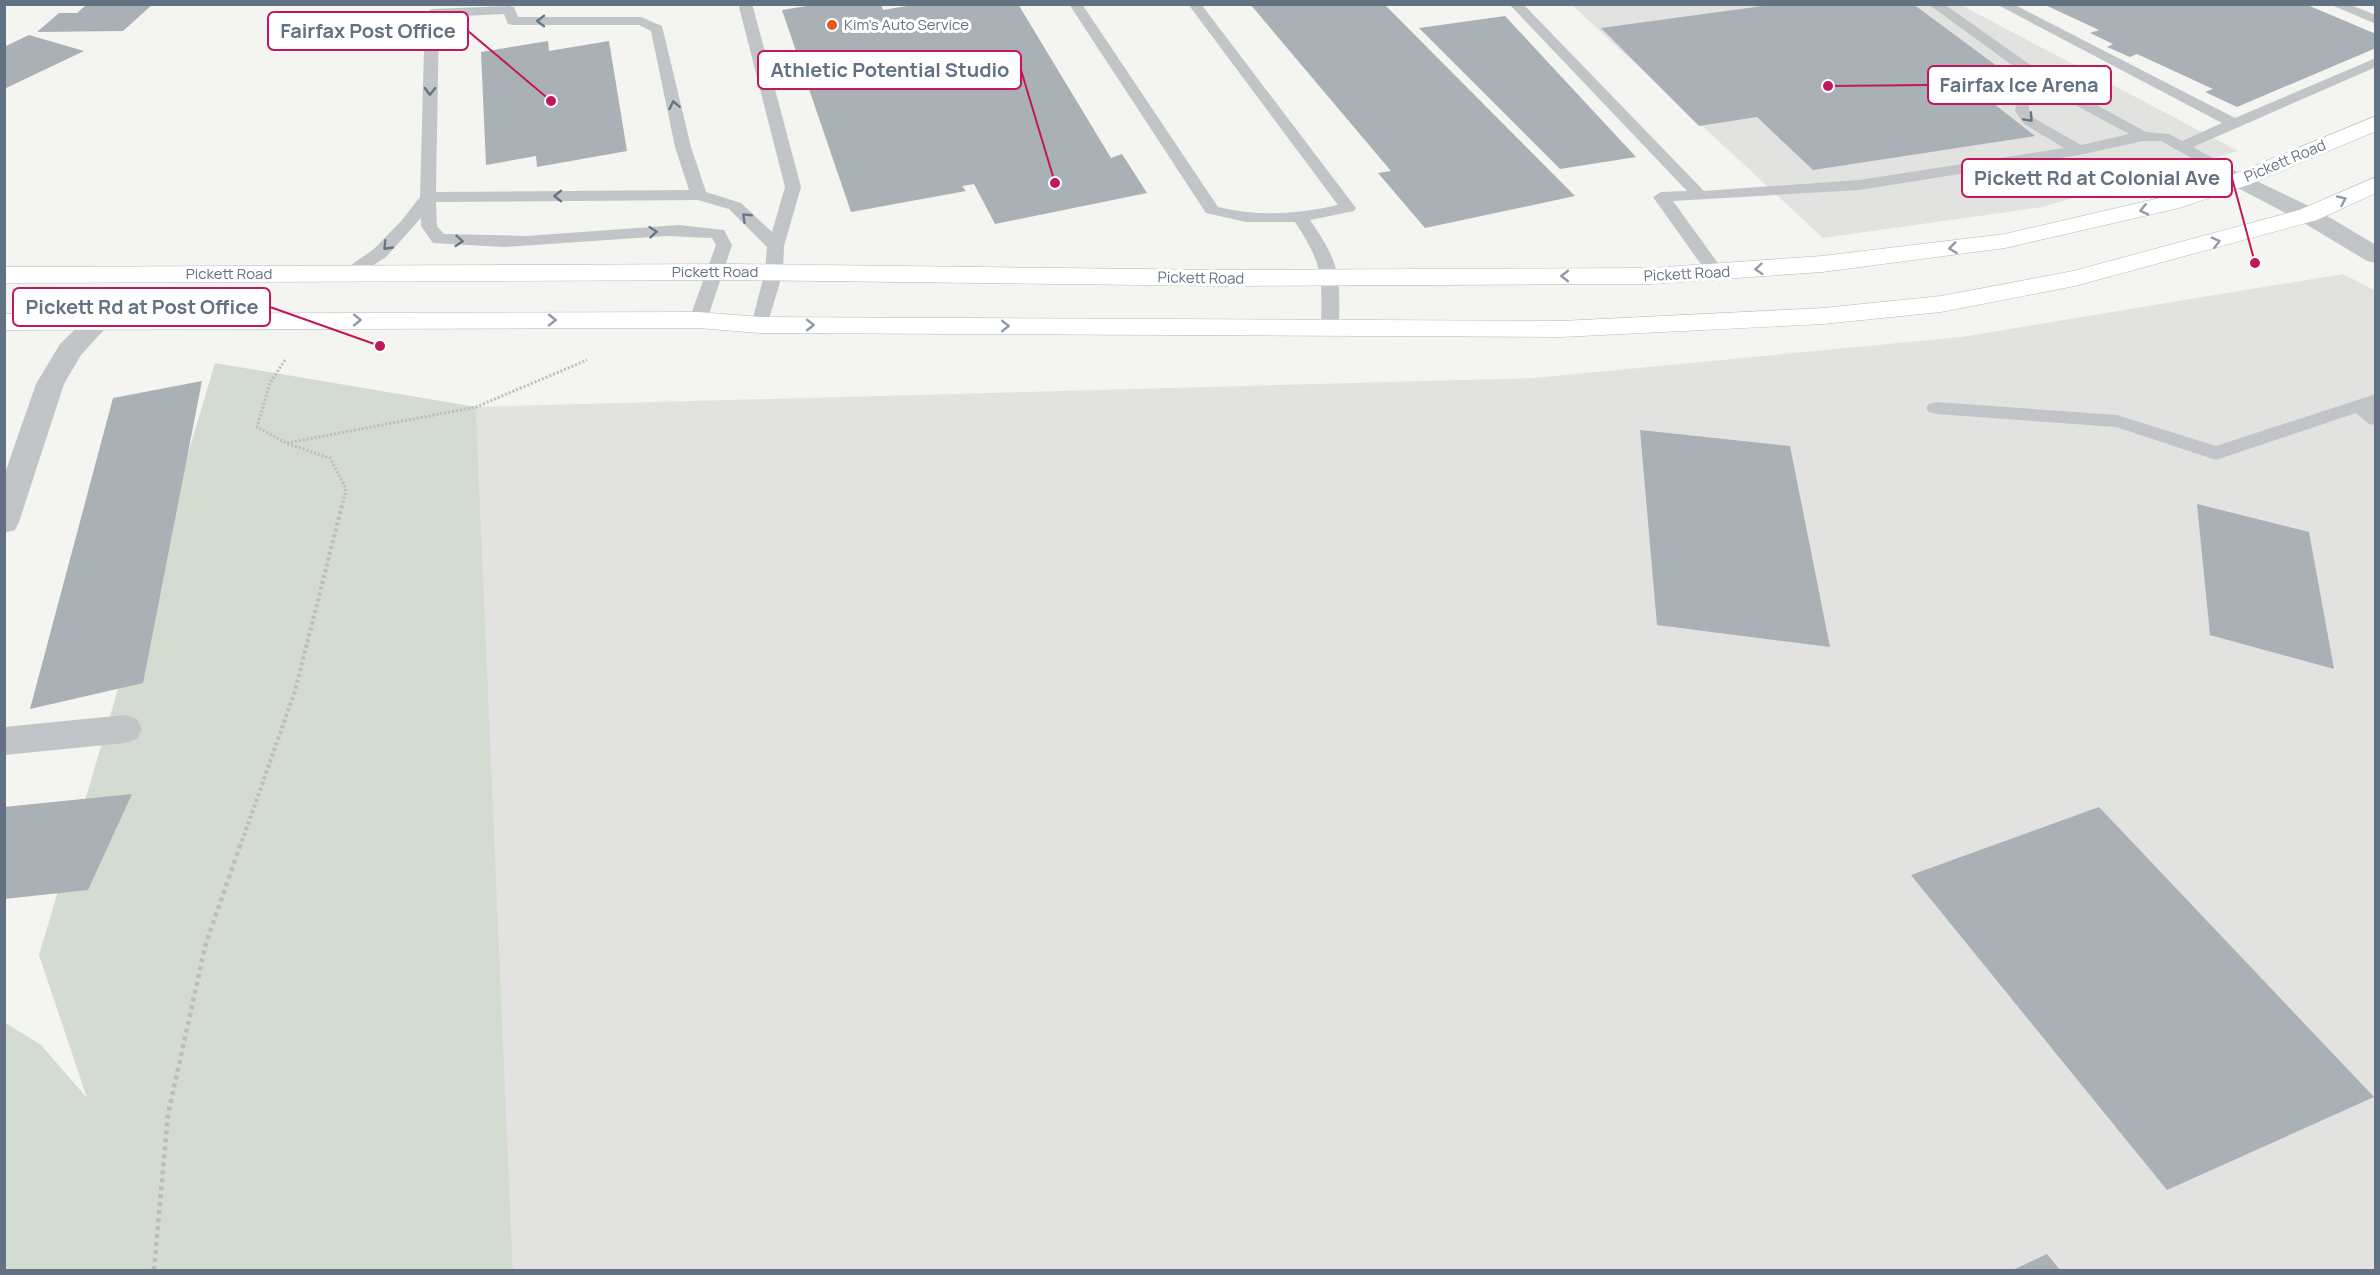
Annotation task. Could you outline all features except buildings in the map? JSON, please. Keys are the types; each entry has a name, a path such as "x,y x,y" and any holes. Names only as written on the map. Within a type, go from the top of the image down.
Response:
{"main road":[{"name":"Pickett Road","path":"4,275 774,272 1331,278 1639,276 1716,273 1822,264 2005,241 2171,204 2240,180 2376,123"},
{"path":"4,322 698,320 760,325 1561,329 1822,316 1941,304 2075,278 2308,215 2376,184"}],"street":[{"path":"2240,180 2308,215 2376,256"},
{"path":"4,522 50,384 70,350 99,321"},
{"path":"4,741 125,729"}],"lane":[{"path":"1076,4 1212,210 1236,218 1300,218 1348,208 1194,4"},
{"path":"1515,4 1700,196"},
{"path":"1934,4 2059,90 2143,136"},
{"path":"2002,4 2234,123"},
{"path":"2335,4 2376,20"},
{"path":"746,7 793,187 776,246 774,272 760,325"},
{"path":"698,320 723,245 718,234 670,230 529,242 474,242 439,239 429,226 428,197 432,13 508,10 513,21 641,21 657,29 683,147 699,195"},
{"path":"2182,146 2376,62"},
{"path":"2059,90 2031,96 2022,102 2022,111 2030,121 2079,150"},
{"path":"1716,273 1661,197 1859,185 2079,150 2143,136 2164,137 2240,180"},
{"path":"428,197 699,195 735,206 776,246"},
{"path":"346,274 380,253 408,224 428,197"},
{"path":"1300,218 1322,250 1331,278 1330,328"},
{"path":"1936,408 2117,421 2216,453 2367,403 2376,419"}],"path":[{"path":"154,1270 168,1114 206,943 294,691 346,489 330,458 286,443 256,428 263,395 279,366 292,353"},
{"path":"286,443 476,407 593,357"}],"shaded area":[{"path":"1572,5 1961,5 2238,151 2042,207 1823,238"},
{"path":"2343,274 2376,291 2375,1270 513,1270 476,407 1534,378 1961,337"},
{"path":"215,363 476,407 513,1270 5,1270 4,1022 41,1045 87,1098 39,955"}],"place":[{"name":"Kim's Auto Service","path":"832,25"},
{"name":"Fairfax Ice Arena","path":"1828,86"},
{"name":"Fairfax Post Office","path":"551,101"},
{"name":"Athletic Potential Studio","path":"1055,183"},
{"name":"Pickett Rd at Colonial Ave","path":"2255,263"},
{"name":"Pickett Rd at Post Office","path":"380,346"}]}
